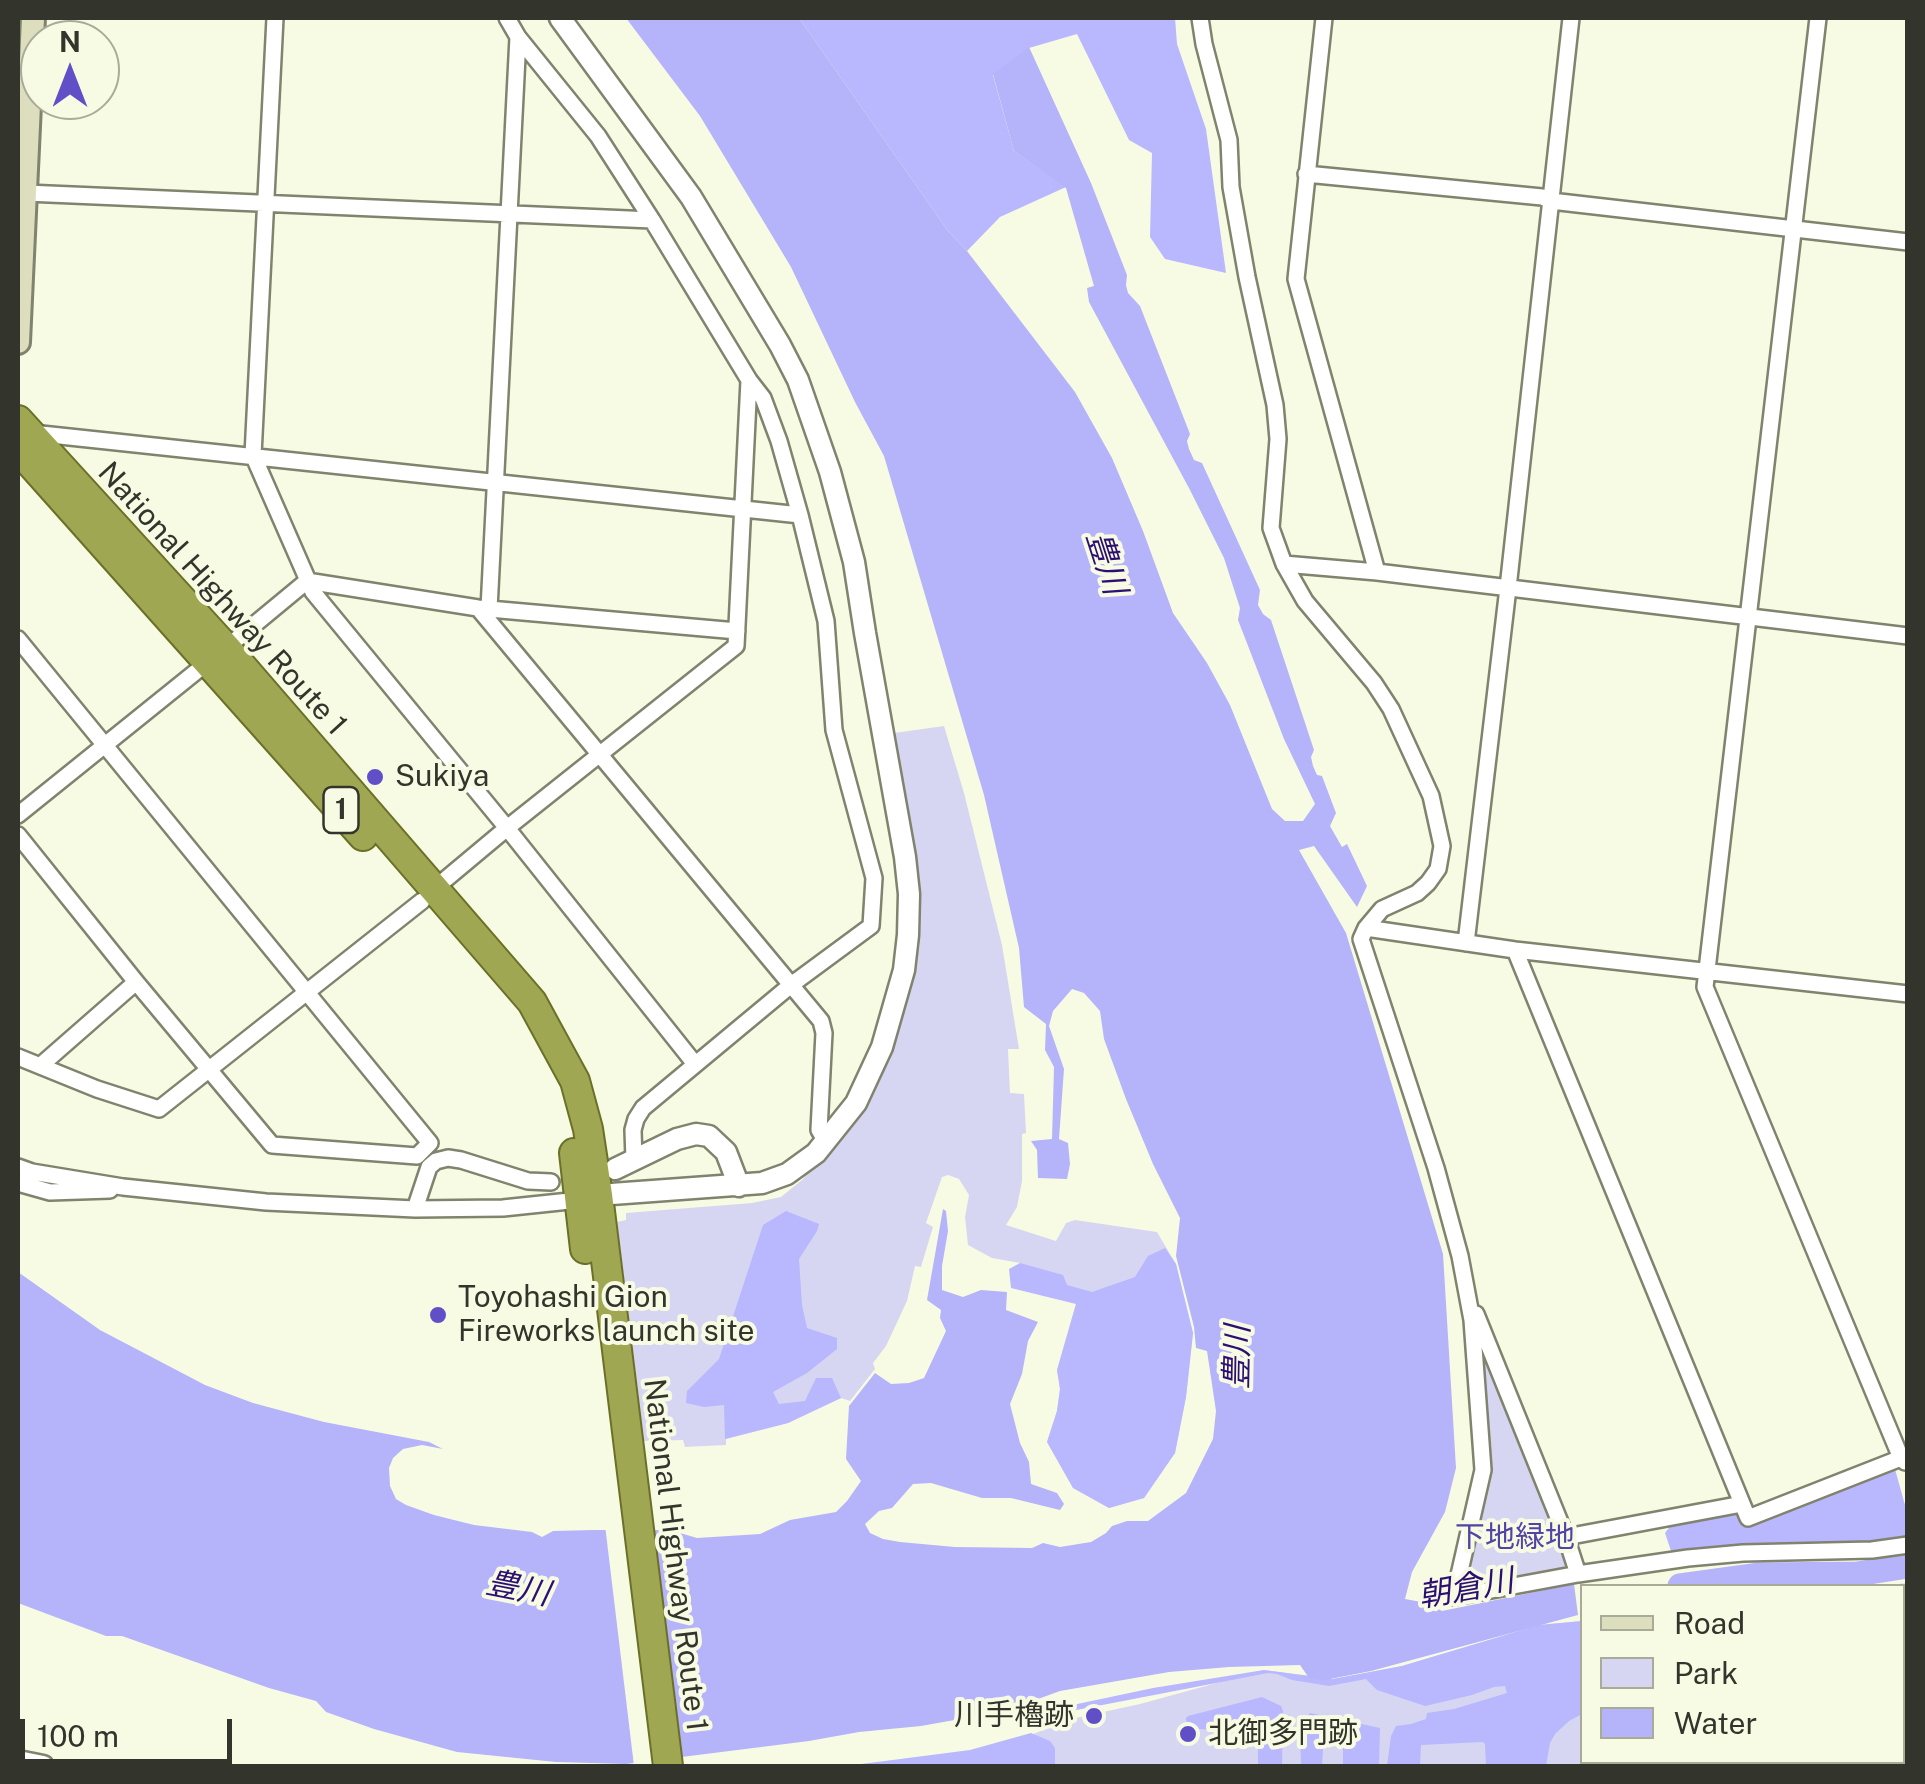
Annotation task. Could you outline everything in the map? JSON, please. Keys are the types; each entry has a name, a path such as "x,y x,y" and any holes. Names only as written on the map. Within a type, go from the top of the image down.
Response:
{"highway":[{"name":"National Highway Route 1","path":"21,434 428,895 522,1014 547,1060 572,1134 589,1206 668,1766"},
{"name":"National Highway Route 1","path":"589,1206 652,1766"}],"main road":[{"path":"18,342 33,18"}],"street":[{"path":"275,18 253,454 313,592 696,1064"},
{"path":"506,18 598,136 763,398 800,515 826,621 834,730 874,878 871,926 791,985 644,1108 636,1119 624,1165"},
{"path":"18,1167 123,1187 266,1202 415,1209 589,1206 762,1183 786,1174 803,1164 856,1103 882,1047 904,970 909,894 906,857 854,562 830,472 811,415 780,345 692,197 560,18"},
{"path":"1200,18 1229,140 1231,187 1275,405 1278,440 1271,528 1284,564 1315,614 1392,708 1437,817 1442,846 1438,869 1417,893 1382,909 1361,938 1436,1168 1472,1320 1482,1470 1454,1597 1688,1558 1908,1545"},
{"path":"1324,18 1296,279 1377,572"},
{"path":"1466,943 1572,18"},
{"path":"1515,950 1748,1518 1905,1459 1705,987 1818,18"},
{"path":"518,37 496,482 483,609 600,756 821,1020 824,1034 819,1130 825,1140"},
{"path":"1306,174 1542,197 1908,242"},
{"path":"26,193 652,220"},
{"path":"18,1057 158,1110 736,646 749,380"},
{"path":"21,434 253,454 800,515"},
{"path":"1284,564 1908,636"},
{"path":"18,815 307,580 483,609 736,631"},
{"path":"18,638 430,1144 417,1156 272,1145 18,835"},
{"path":"1366,928 1515,950 1908,994"},
{"path":"40,1066 136,982"},
{"path":"624,1165 676,1140 696,1134 708,1136 726,1152 740,1186"},
{"path":"415,1209 429,1167 448,1158 528,1181 551,1182"},
{"path":"18,1183 50,1192 103,1192 123,1187"},
{"path":"1466,1287 1578,1574"},
{"path":"1566,1537 1742,1504"},
{"path":"18,1760 43,1766"}],"green space":[{"path":"944,726 1002,945 1019,1049 1008,1049 1010,1093 1024,1094 1026,1133 1022,1134 1022,1181 1017,1207 1006,1225 1056,1241 1066,1223 1075,1220 1157,1232 1176,1264 1193,1333 1175,1453 1144,1498 1109,1508 1073,1488 1047,1442 1057,1411 1057,1370 1076,1304 1020,1263 992,1258 968,1245 965,1217 969,1195 959,1179 948,1175 942,1177 926,1223 933,1227 921,1267 915,1266 907,1301 886,1346 873,1363 875,1369 850,1401 841,1398 788,1423 726,1439 726,1445 685,1447 683,1440 644,1441 617,1222 626,1220 626,1213 781,1197 827,1153 911,966 887,734"},
{"name":"下地緑地","path":"1472,1321 1578,1574 1454,1597 1483,1470"},
{"path":"1907,1583 1907,1766 1032,1766 1033,1734 1071,1719 1264,1670 1333,1679 1402,1666 1539,1625 1580,1621 1580,1764 1905,1764 1905,1584 1898,1584"}],"shaded area":[{"path":"799,18 1175,18 1177,44 1206,129 1226,273 1165,259 1150,237 1152,153 1129,140 1077,34 1029,48 993,75 1014,151 1066,187 1000,217 967,251 948,231"},
{"path":"786,1211 819,1224 799,1259 802,1305 807,1328 837,1338 837,1349 807,1373 773,1392 779,1404 805,1401 816,1378 832,1378 841,1398 788,1423 725,1439 724,1405 704,1407 686,1403 687,1391 719,1359 763,1225"},
{"path":"1165,1248 1176,1264 1193,1333 1175,1453 1144,1498 1109,1508 1073,1488 1047,1442 1057,1411 1057,1370 1076,1304 1011,1288 1009,1269 1020,1263 1063,1275 1067,1285 1092,1292 1135,1277 1148,1256"},
{"path":"1893,1462 1905,1505 1905,1536 1896,1542 1674,1560 1665,1533 1678,1516 1742,1504 1747,1517"},
{"path":"1580,1621 1580,1715 1555,1734 1546,1766 1486,1766 1483,1742 1421,1745 1420,1766 1387,1766 1396,1726 1426,1719 1427,1713 1507,1693 1505,1686 1425,1706 1377,1690 1366,1679 1329,1686 1268,1673 1035,1718 1030,1714 1264,1670 1333,1679 1402,1666 1539,1625"},
{"path":"1262,1697 1281,1706 1283,1711 1282,1766 1258,1766 1256,1728 1187,1728 1188,1716"},
{"path":"1310,1713 1380,1728 1379,1766 1343,1766 1343,1749 1327,1745 1322,1766 1301,1766 1300,1727"},
{"path":"1031,1733 1050,1741 1055,1748 1055,1766 846,1766 970,1750"}],"water":[{"name":"豊川","path":"626,18 799,18 948,231 1075,392 1112,458 1173,613 1230,705 1272,809 1285,821 1303,821 1315,804 1284,739 1238,620 1240,608 1224,558 1089,302 1087,288 1094,286 1066,188 1014,151 993,74 1029,47 1091,183 1127,275 1128,293 1140,306 1190,434 1189,449 1194,460 1202,463 1260,590 1258,605 1271,620 1314,750 1313,766 1317,775 1322,776 1336,813 1330,826 1342,847 1347,844 1367,886 1357,907 1314,846 1299,850 1346,933 1443,1254 1456,1468 1445,1512 1412,1572 1405,1599 1442,1611 1574,1584 1578,1615 1325,1680 1309,1678 1300,1665 1169,1672 1060,1691 1016,1707 921,1726 626,1764 457,1752 374,1729 326,1712 316,1701 122,1636 106,1636 18,1603 18,1272 100,1330 205,1385 253,1403 324,1422 429,1442 443,1449 422,1445 403,1449 389,1468 396,1499 434,1515 542,1537 553,1531 594,1530 670,1530 697,1538 760,1534 790,1520 836,1512 847,1501 861,1481 846,1459 849,1406 875,1373 891,1384 924,1378 946,1331 941,1310 927,1300 943,1209 948,1231 942,1290 963,1297 981,1290 1007,1292 1006,1310 1038,1322 1028,1341 1022,1374 1010,1404 1029,1462 1031,1484 1057,1493 1064,1504 1060,1510 1011,1498 982,1498 931,1483 913,1484 892,1508 879,1511 865,1524 870,1533 900,1542 955,1547 1032,1548 1043,1543 1060,1547 1091,1542 1112,1526 1148,1521 1186,1493 1213,1439 1216,1411 1207,1351 1196,1348 1176,1256 1180,1218 1126,1099 1104,1039 1100,1011 1084,993 1072,989 1053,1011 1049,1026 1064,1069 1059,1139 1068,1143 1070,1164 1067,1179 1038,1178 1037,1150 1031,1141 1052,1139 1054,1067 1045,1050 1046,1024 1024,1007 1019,948 984,795 884,456 791,267 700,116"}],"pier":[{"path":"605,1525 654,1525 683,1762 634,1766"}],"waterway":[{"name":"朝倉川","path":"1695,1584 1760,1575 1857,1574 1908,1566"}],"place":[{"name":"Sukiya","path":"375,777"},
{"name":"Toyohashi Gion Fireworks launch site","path":"438,1315"},
{"name":"川手櫓跡","path":"1094,1716"},
{"name":"北御多門跡","path":"1188,1734"}]}
